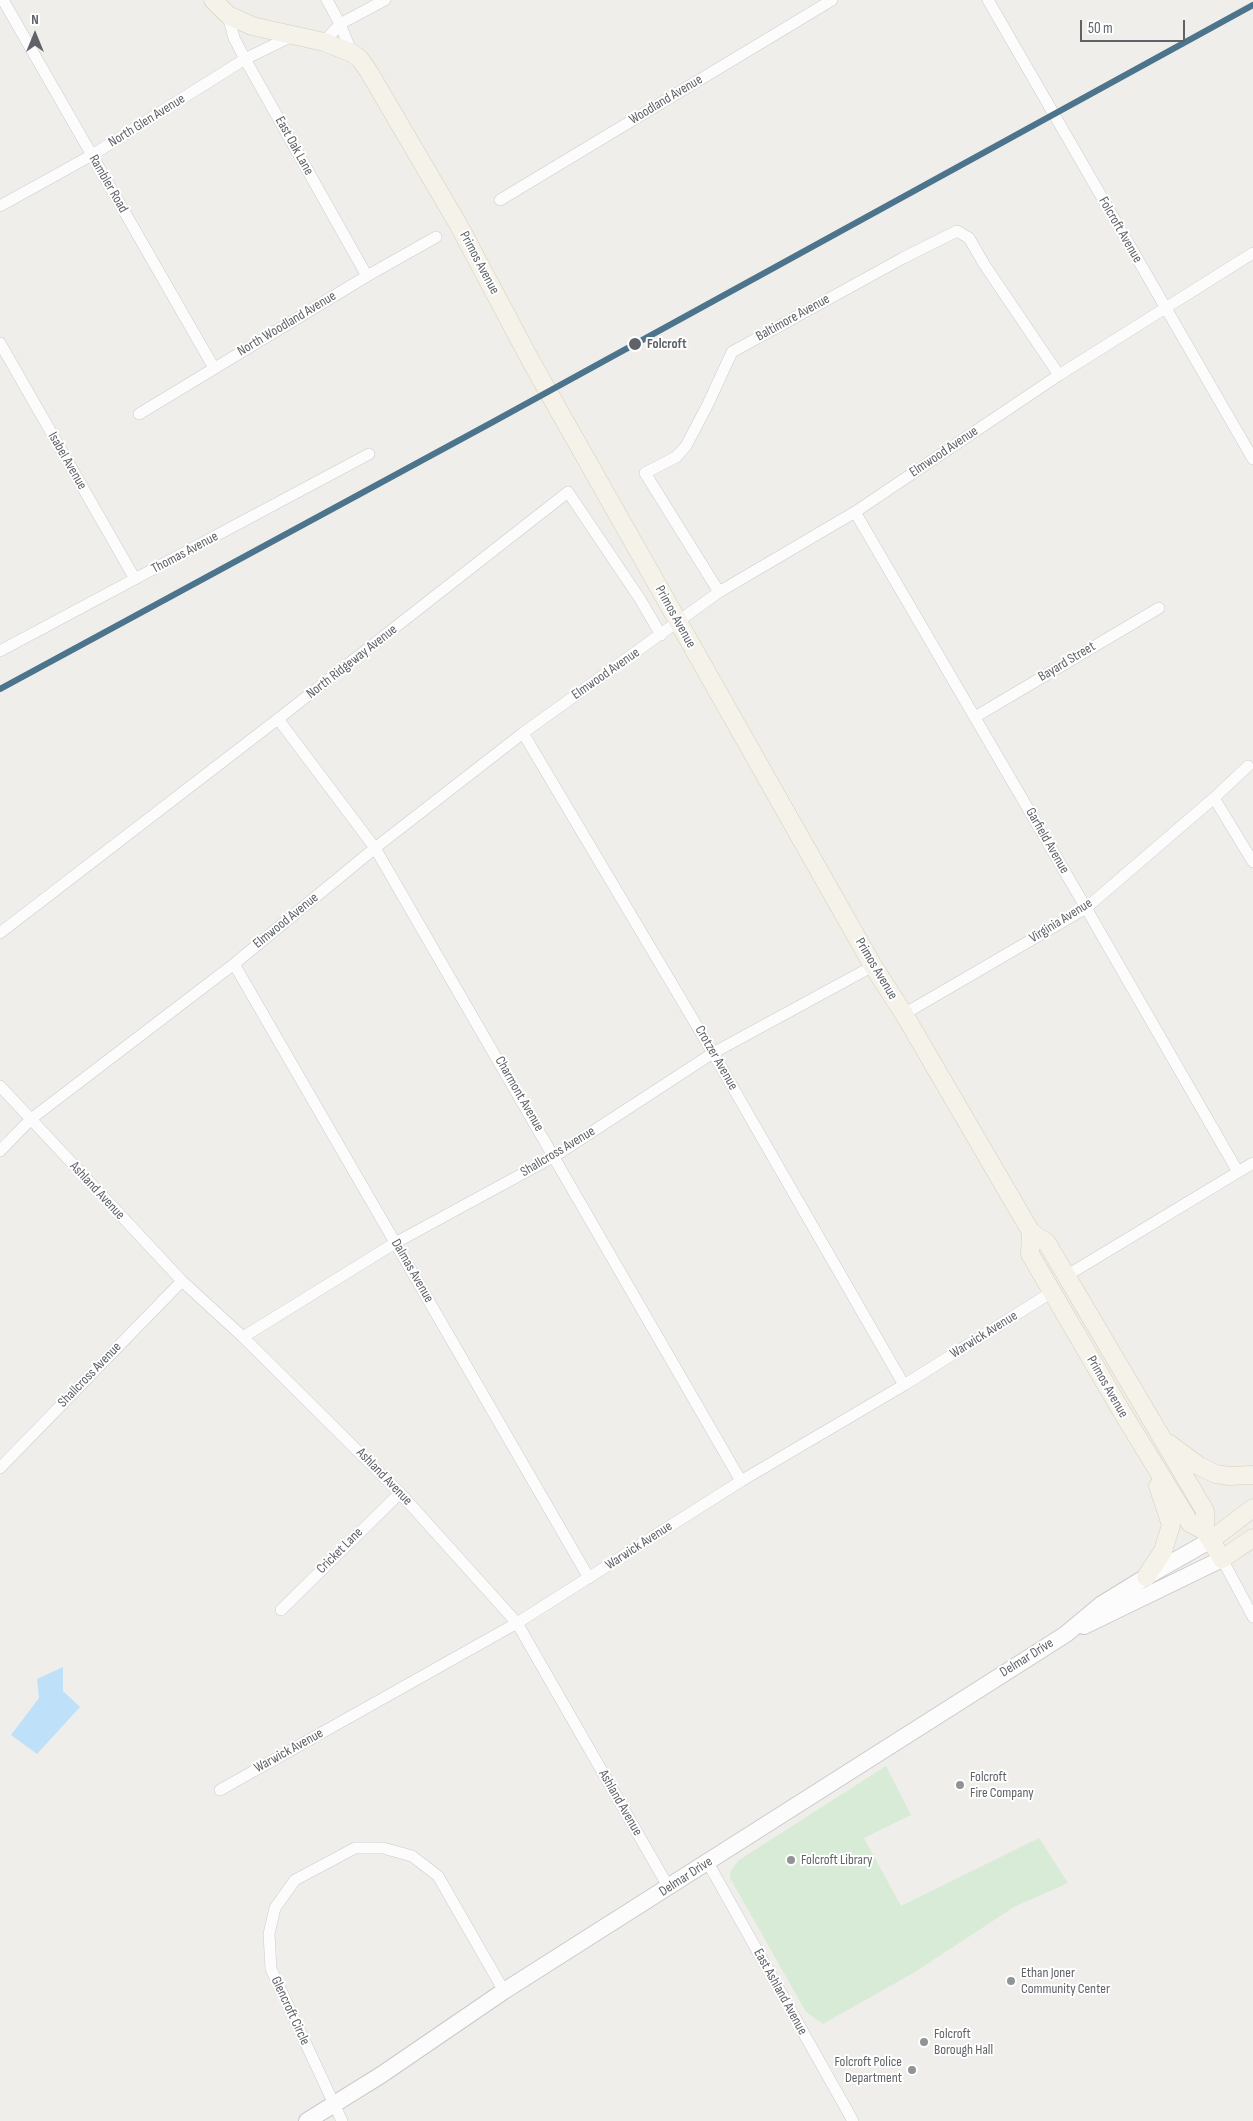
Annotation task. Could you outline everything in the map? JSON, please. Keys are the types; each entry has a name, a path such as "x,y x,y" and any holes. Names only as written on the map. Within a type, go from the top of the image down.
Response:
{"main road":[{"path":"213,0 228,14 252,26 324,42 352,53"},
{"name":"Primos Avenue","path":"352,53 365,66 378,86 458,224 533,365 873,966 904,1014 1031,1232 1047,1243 1160,1438 1205,1511 1208,1535 1222,1559"},
{"name":"Primos Avenue","path":"1031,1232 1030,1254 1052,1292 1190,1523 1208,1535"},
{"path":"1160,1438 1199,1466 1216,1474 1229,1476 1253,1475"},
{"path":"1144,1448 1171,1525 1163,1550 1146,1577"},
{"path":"1208,1535 1253,1508"},
{"path":"1222,1559 1253,1538"}],"street":[{"name":"Rambler Road","path":"3,0 214,368"},
{"name":"Primos Avenue","path":"326,0 340,24 352,53"},
{"path":"324,42 340,24 385,0"},
{"name":"Woodland Avenue","path":"500,200 832,0"},
{"name":"Folcroft Avenue","path":"988,0 1253,459"},
{"name":"East Oak Lane","path":"228,14 234,38 367,276"},
{"name":"North Glen Avenue","path":"0,206 92,156 246,59 294,36"},
{"name":"Baltimore Avenue","path":"720,592 645,473 676,457 686,446 732,352 903,258 957,231 969,238 984,264 1059,375"},
{"name":"North Woodland Avenue","path":"139,414 367,276 436,237"},
{"name":"Elmwood Avenue","path":"0,1151 31,1119 234,964 375,848 523,733 720,592 855,512 1059,375 1253,253"},
{"name":"Isabel Avenue","path":"0,343 135,579"},
{"name":"Thomas Avenue","path":"0,652 369,454"},
{"name":"North Ridgeway Avenue","path":"0,933 568,492 640,598 661,635"},
{"name":"Garfield Avenue","path":"855,512 1238,1172"},
{"name":"Bayard Street","path":"975,717 1159,608"},
{"name":"Charmont Avenue","path":"278,719 375,848 741,1480"},
{"name":"Crotzer Avenue","path":"523,733 713,1053 904,1385"},
{"name":"Virginia Avenue","path":"904,1014 1086,908 1214,798 1248,766"},
{"path":"1214,798 1253,862"},
{"name":"Dalmas Avenue","path":"234,964 589,1578"},
{"name":"Shallcross Avenue","path":"243,1336 395,1243 555,1156 713,1053 873,966"},
{"path":"0,1086 31,1119"},
{"name":"Ashland Avenue","path":"31,1119 182,1281 243,1336 400,1493 517,1623 669,1888"},
{"path":"1066,1276 1253,1163"},
{"name":"Shallcross Avenue","path":"0,1468 182,1281"},
{"name":"Warwick Avenue","path":"220,1790 517,1623 741,1480 904,1385 1052,1292"},
{"name":"Cricket Lane","path":"281,1610 400,1493"},
{"name":"Delmar Drive","path":"308,2121 381,2075 504,1991 669,1888 1066,1634 1102,1604 1208,1535"},
{"name":"Primos Avenue","path":"1222,1559 1253,1617"},
{"name":"Delmar Drive","path":"1066,1634 1109,1615 1222,1559"},
{"name":"Glencroft Circle","path":"342,2121 270,1969 269,1934 275,1908 295,1880 355,1848 383,1848 412,1856 438,1876 504,1991"},
{"name":"East Ashland Avenue","path":"708,1863 853,2121"}],"green space":[{"path":"886,1766 911,1815 864,1838 901,1906 1039,1838 1068,1883 1014,1907 915,1972 823,2024 806,2012 730,1878 730,1872 739,1860"}],"water":[{"path":"63,1667 63,1691 80,1707 37,1754 11,1735 39,1698 37,1679"}],"transit line":[{"path":"0,689 491,423 1253,5"}],"place":[{"name":"Folcroft","path":"635,344"},
{"name":"Folcroft Fire Company","path":"960,1785"},
{"name":"Folcroft Library","path":"791,1860"},
{"name":"Ethan Joner Community Center","path":"1011,1981"},
{"name":"Folcroft Borough Hall","path":"924,2042"},
{"name":"Folcroft Police Department","path":"912,2070"}]}
